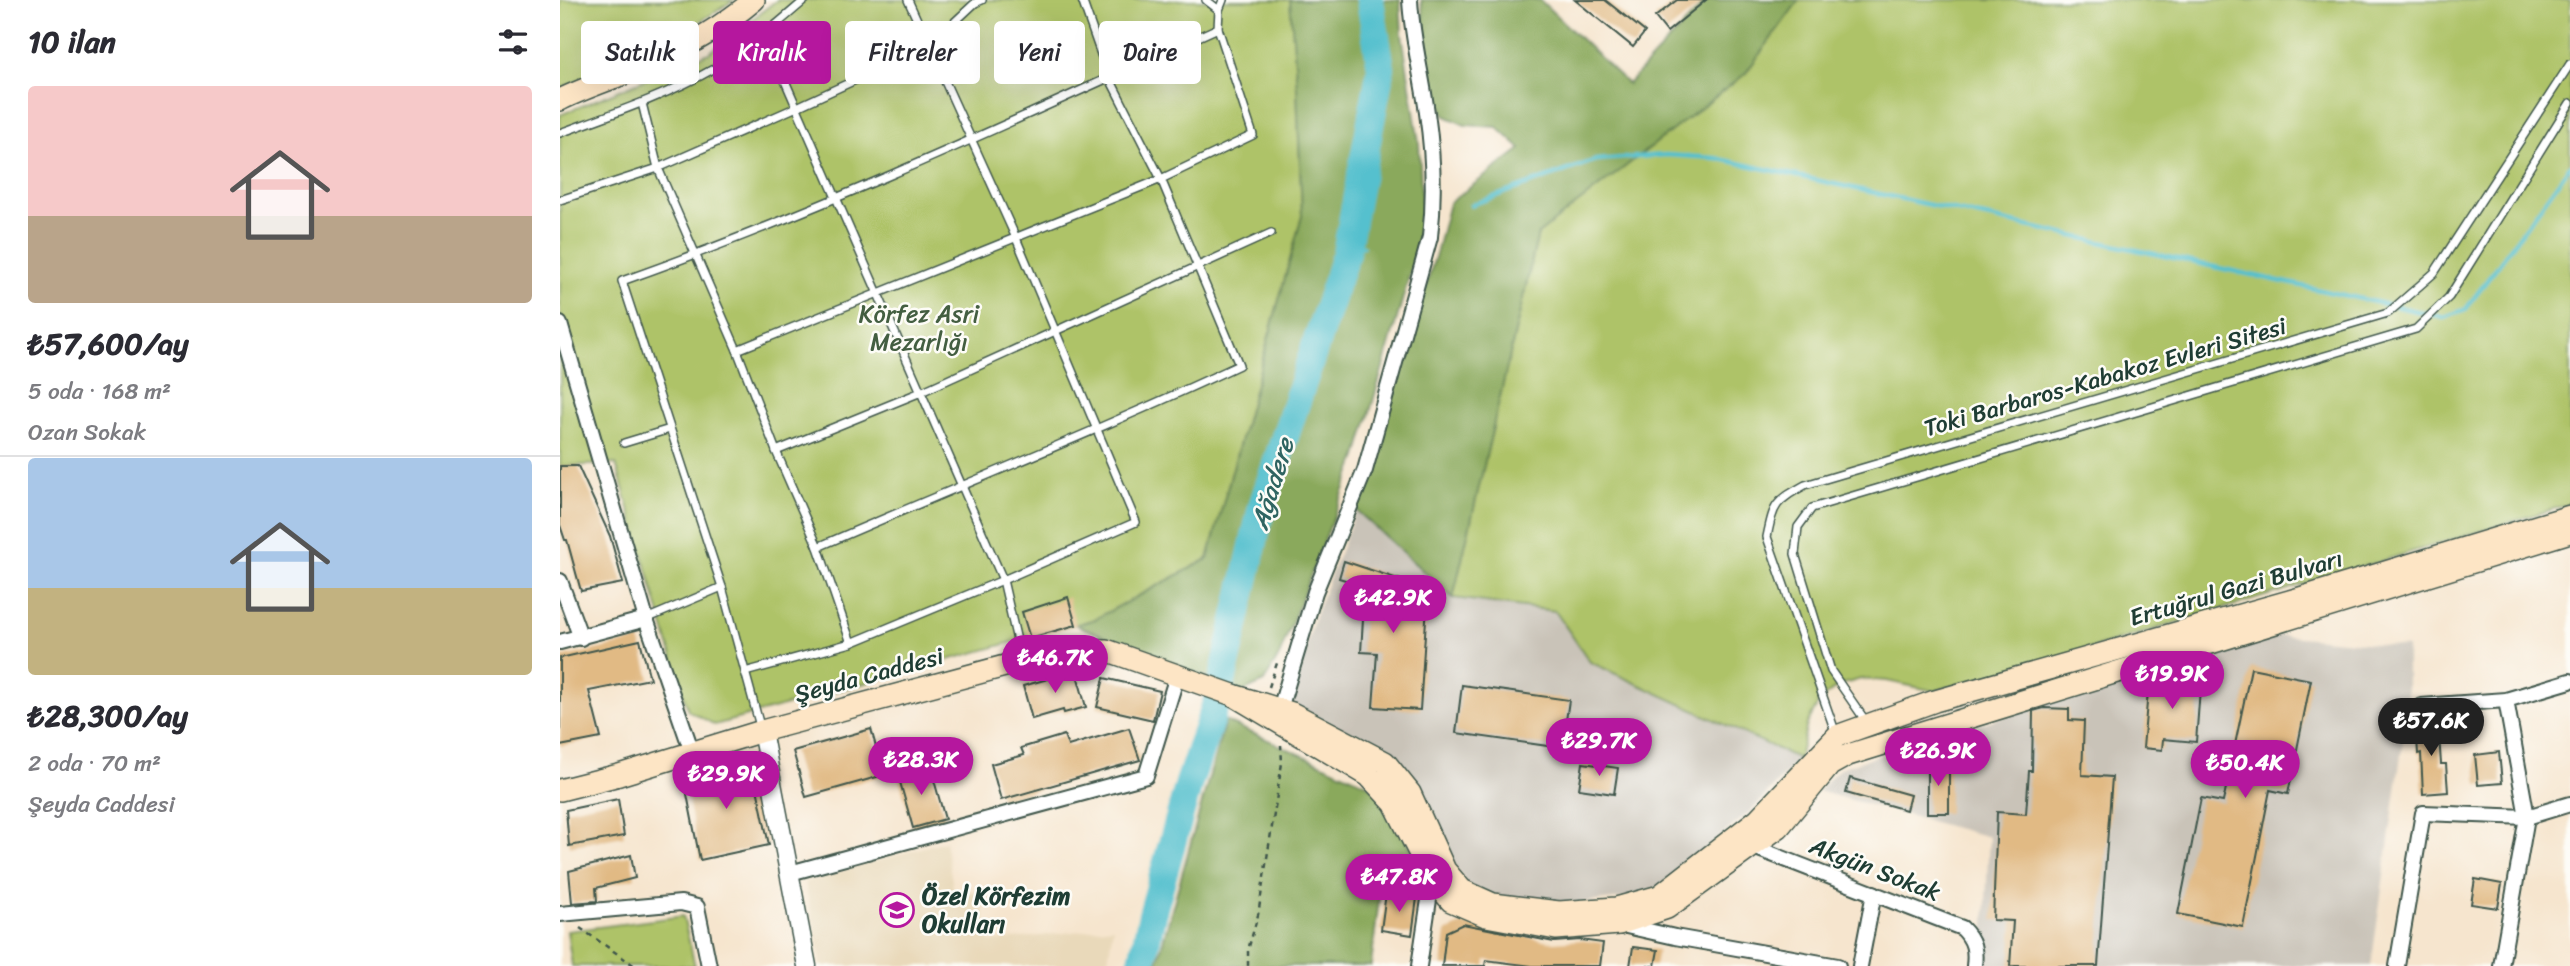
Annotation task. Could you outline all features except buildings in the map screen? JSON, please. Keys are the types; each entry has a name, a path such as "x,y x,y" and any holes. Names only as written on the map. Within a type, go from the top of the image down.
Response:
{"main road":[{"path":"560,100 647,65 688,44 718,28 754,0"},
{"name":"Ertuğrul Gazi Bulvarı","path":"1837,736 1936,701 2300,598 2570,516"},
{"name":"Ertuğrul Gazi Bulvarı","path":"1879,747 2570,532"},
{"name":"Şeyda Caddesi","path":"560,790 619,775 762,731 1022,661 1069,649 1095,649 1119,654 1233,695 1279,717 1369,776 1394,803 1432,878 1451,901 1486,916 1556,929 1667,908 1779,827 1830,765 1848,755 1879,747"},
{"name":"Şeyda Caddesi","path":"1279,717 1292,713 1385,762 1410,793 1445,870 1462,890 1493,904 1617,916 1659,896 1758,819 1837,736"}],"street":[{"path":"1279,717 1315,592 1365,470 1430,237 1433,172 1410,0"},
{"path":"560,324 646,619 692,752"},
{"path":"560,581 581,638"},
{"path":"560,642 646,619"},
{"path":"790,873 1146,776 1177,676"},
{"path":"2421,706 2506,700 2570,681"},
{"path":"2501,966 2527,817 2506,700"},
{"path":"762,731 807,966"},
{"path":"2397,966 2423,813 2527,817 2570,804"},
{"name":"Akgün Sokak","path":"1731,840 1962,929 1974,944 1974,966"},
{"path":"1419,966 1436,851"},
{"path":"1860,966 1874,893"},
{"path":"560,913 681,903 697,907 709,966"},
{"path":"1617,916 1675,937 1838,966"}],"lane":[{"path":"781,21 805,0"},
{"path":"908,0 918,21"},
{"path":"956,21 982,0"},
{"path":"1082,0 1099,48"},
{"path":"1206,0 1219,10"},
{"path":"737,350 1161,179 1254,135 1218,28 1219,10 1223,0"},
{"path":"1201,36 1218,28"},
{"name":"Toki Barbaros-Kabakoz Evleri Sitesi","path":"1837,736 1767,537 1771,516 1778,501 1805,485 2388,313 2434,273 2570,64"},
{"path":"560,133 642,103 713,70"},
{"path":"762,731 722,587 622,281 836,198 1099,81"},
{"path":"787,84 1003,580 1022,661"},
{"path":"560,200 658,168 847,84"},
{"path":"745,672 851,643 1136,522 1016,238 946,84"},
{"path":"818,547 961,484 1097,429 1239,365 1161,179 1113,84"},
{"path":"642,103 658,168 818,547 851,643"},
{"name":"Toki Barbaros-Kabakoz Evleri Sitesi","path":"1869,726 1832,671 1795,554 1798,527 1812,508 2416,328 2449,297 2570,103"},
{"path":"776,451 921,392 1271,233"},
{"path":"624,443 670,429"},
{"path":"646,619 722,587"}],"path":[{"path":"1248,966 1248,950 1258,915 1282,763 1279,717 1269,686 1279,656"},
{"path":"560,913 635,966"}],"shaded area":[{"path":"1356,510 1453,598 1555,611 1590,662 1799,759 1752,810 1657,889 1625,898 1558,905 1489,896 1466,884 1433,826 1420,793 1290,704 1315,616"},
{"path":"2267,634 2407,647 2407,713 2371,966 1983,966 1989,837 1818,791 1840,768"},
{"name":"Özel Körfezim Okulları","path":"945,841 954,892 980,892 990,942 1113,927 1107,966 822,966 805,882"}],"green space":[{"path":"560,0 734,0 699,21 581,21 581,80 560,89"},
{"name":"Körfez Asri Mezarlığı","path":"777,0 1290,0 1297,88 1302,216 1208,559 1095,619 715,725 688,710 616,464 560,466 560,115 634,84 699,84 699,57 713,50 713,84 831,84 831,21 750,21"},
{"path":"1290,0 1400,0 1402,34 1419,143 1422,209 1413,263 1357,457 1279,656 1264,682 1243,692 1076,625 1095,619 1208,559 1302,216 1297,88"},
{"path":"1421,0 1540,0 1628,84 1707,0 1799,0 1745,74 1538,234 1453,598 1356,510 1374,460 1449,203 1521,149 1497,127 1465,125 1445,116 1433,90"},
{"path":"1799,0 2570,0 2570,504 2086,650 1934,691 1887,681 1861,679 1840,685 1820,700 1807,724 1799,759 1590,662 1555,611 1453,598 1538,234 1745,74"},
{"path":"1225,721 1370,785 1386,803 1420,865 1415,893 1380,891 1371,966 1156,966"},
{"path":"683,916 695,966 572,966 567,931"}],"waterway":[{"name":"Ağadere","path":"1141,966 1152,915 1189,783 1220,691 1262,506 1346,253 1381,68 1370,0"},
{"path":"1471,205 1596,160 1666,155 1715,158 2444,317 2466,309 2570,166"},
{"path":"1346,253 1363,246"}],"place":[{"name":"Özel Körfezim Okulları","path":"897,910"}]}
